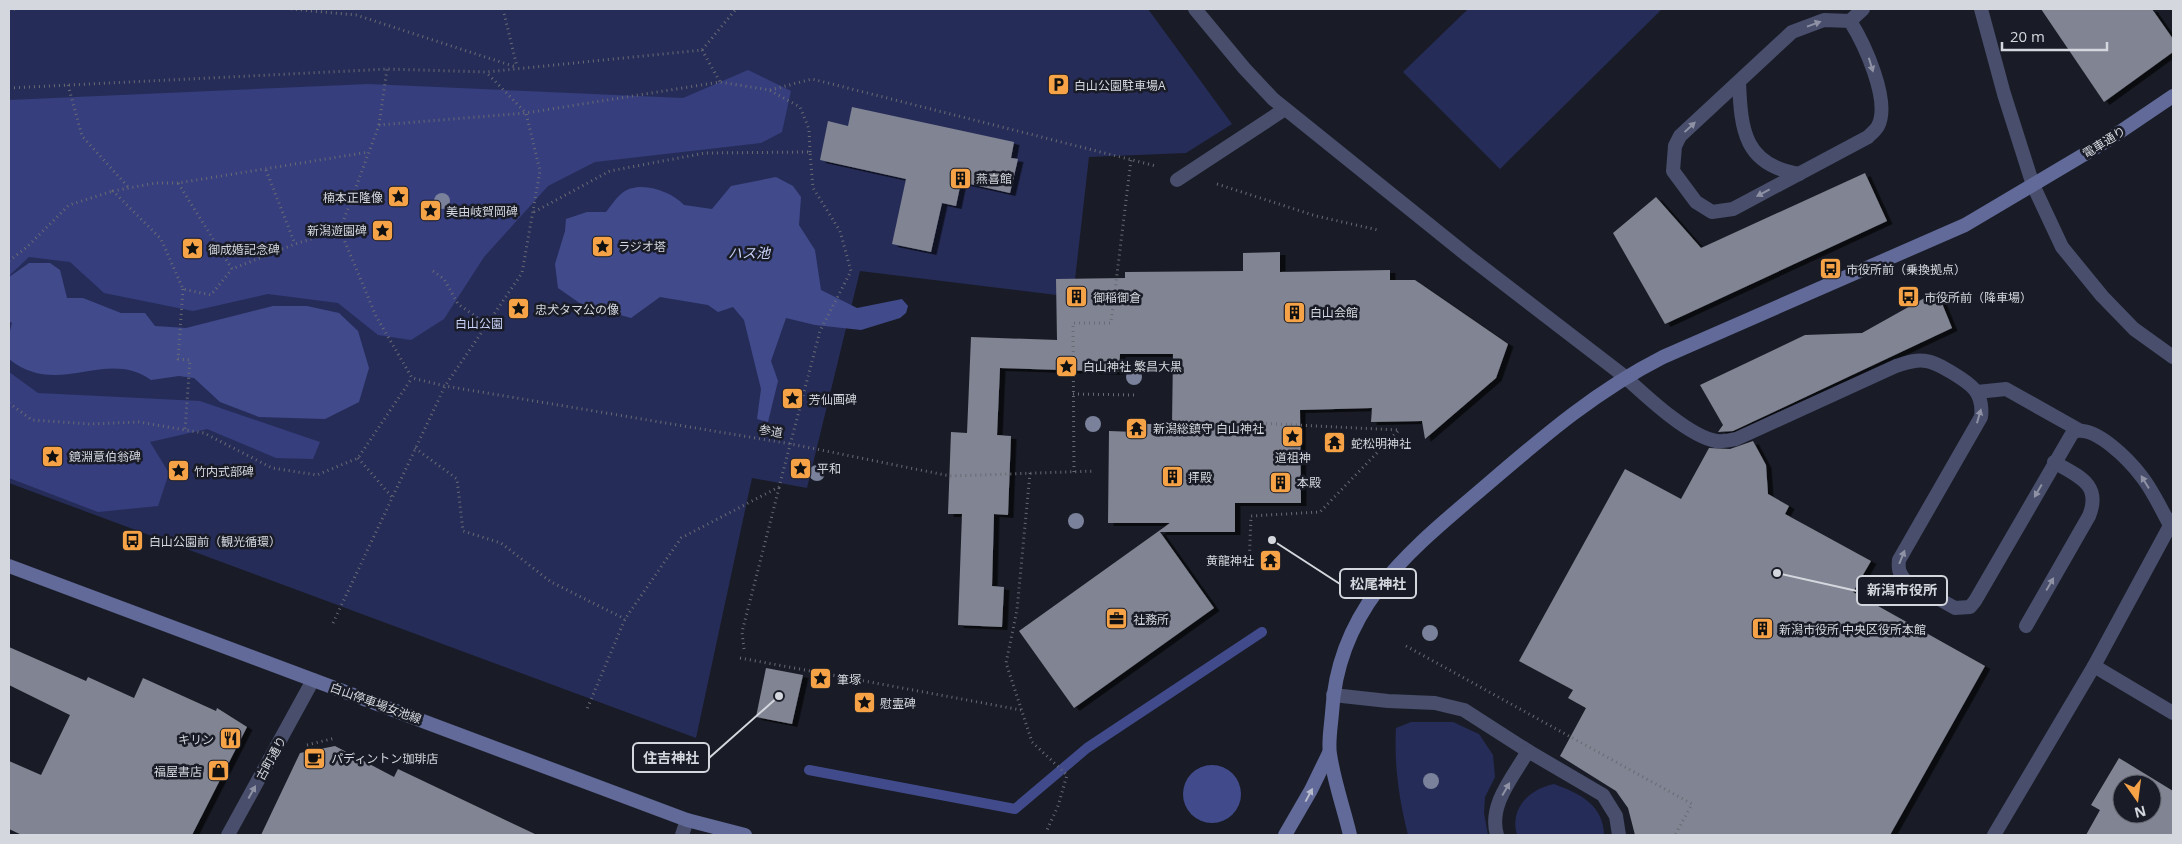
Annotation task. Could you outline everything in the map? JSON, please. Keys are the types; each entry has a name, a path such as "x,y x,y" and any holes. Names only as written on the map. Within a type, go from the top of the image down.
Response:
{"main road":[{"name":"電車通り","path":"1329,753 1333,695 1339,669 1357,620 1370,597 1397,566 1430,534 1552,429 1624,376 1662,357 1965,225 2105,142 2173,96"},
{"name":"白山停車場女池線","path":"9,566 687,820 745,835"},
{"path":"1285,835 1311,790 1329,753"},
{"path":"1329,753 1350,835"}],"street":[{"path":"1195,9 1244,68 1285,109 1468,256 1624,376 1668,414 1703,437 1718,441 1736,439 1896,366 1914,361 1927,361 1939,365 1969,382 1977,392 1982,404 1981,417 1899,560 1900,574 1905,580 1956,608 1970,607 2068,436 2078,430"},
{"path":"1850,21 1862,41 1880,101 1882,115 1878,128 1868,137 1733,209 1712,212 1696,202 1673,171 1675,146 1680,136 1792,32 1824,20 1850,21 1863,9"},
{"path":"1981,9 2004,94 2033,186 2062,247 2102,296 2134,329 2173,357"},
{"path":"1738,82 1742,120 1752,149 1762,161 1779,171 1799,174"},
{"path":"1181,176 1285,109"},
{"path":"1977,392 2006,389 2078,430 2103,440 2119,451 2143,477 2172,522 2094,666 1994,835"},
{"path":"2026,626 2094,504 2092,492 2086,482 2054,462"},
{"path":"2094,666 2173,713"},
{"name":"古町通り","path":"228,835 314,680"},
{"path":"1333,695 1388,702 1435,703 1464,710 1528,751 1603,795 1616,816 1619,835"},
{"path":"1497,835 1494,818 1496,806 1528,751"},
{"path":"682,835 687,820"}],"path":[{"path":"9,9 16,9"},
{"path":"291,9 356,15 517,67"},
{"path":"502,9 517,67"},
{"path":"9,88 387,70 486,72 517,67 702,50 736,9"},
{"path":"702,50 720,82"},
{"path":"9,402 32,420 90,424 139,422 204,433 272,468 317,475 358,458 412,378 376,316 340,230 379,125 387,70"},
{"path":"334,622 444,386 522,273 540,171 526,113 486,72"},
{"path":"769,90 812,79 1131,160 1316,216 1378,230"},
{"path":"379,125 526,113 720,82 769,90 800,107 809,129 813,188 840,231 851,270 840,295 820,331 742,632 744,649"},
{"path":"68,85 82,136 129,188"},
{"path":"9,261 69,205 113,192 155,183 178,183 369,152"},
{"path":"534,212 610,171 705,152 810,152"},
{"path":"1074,472 1073,323 1111,323 1131,160"},
{"path":"266,170 295,244"},
{"path":"178,183 232,269"},
{"path":"113,192 161,239 183,289 178,359 190,360 185,430"},
{"path":"183,289 211,295 232,269 295,244 340,230"},
{"path":"433,271 444,279 458,304 486,324"},
{"name":"参道","path":"412,378 444,386 791,444 950,476 1094,471"},
{"path":"1073,394 1134,395"},
{"path":"1236,422 1399,430 1320,512 1251,516 1249,567"},
{"path":"415,448 457,479 463,531 501,543 551,582 626,619"},
{"path":"358,458 392,497"},
{"path":"1030,473 1017,610 1006,663 1032,742 1067,776 1058,806 1047,830"},
{"path":"587,709 626,619 681,538 779,488"},
{"path":"1406,646 1692,804 1675,835"},
{"path":"740,658 1021,710"}],"green space":[{"name":"白山公園","path":"9,9 1148,9 1232,124 1186,153 1089,157 1073,297 860,271 807,488 752,478 696,738 9,483"},
{"path":"1468,9 1662,9 1500,169 1403,72"},
{"path":"1411,722 1453,722 1479,734 1493,755 1495,777 1485,797 1484,813 1488,835 1408,835 1398,782 1396,728"},
{"path":"1554,784 1573,792 1595,808 1603,825 1604,835 1517,835 1516,816 1524,801 1537,790"}],"shaded area":[{"path":"748,70 791,91 782,132 761,143 595,162 548,186 484,257 444,319 411,340 378,335 338,303 268,294 193,311 104,293 70,262 29,257 9,276 9,100 369,84 683,98"},
{"path":"9,372 38,393 200,401 320,442 313,459 276,458 207,429 150,442 169,473 158,506 98,512 9,478"}],"water":[{"name":"ハス池","path":"776,177 793,186 801,197 799,225 815,250 821,290 857,308 902,299 908,306 906,313 900,318 861,330 815,325 786,318 771,361 778,381 768,422 757,419 761,389 744,320 733,307 718,312 708,305 660,297 631,318 581,304 558,288 555,264 565,231 566,219 587,212 606,212 621,194 628,190 636,187 645,187 663,191 684,205 712,209 731,186"},
{"path":"29,263 50,263 60,270 67,298 83,298 121,313 145,313 155,326 186,328 273,306 307,306 339,313 358,331 369,368 359,402 325,419 259,417 220,402 194,378 179,376 151,380 134,371 117,368 64,375 46,375 27,370 9,359 9,335 12,323 9,321 9,277"},
{"path":"1212,765 1223,767 1233,773 1239,783 1241,794 1239,805 1233,815 1223,821 1212,823 1201,821 1191,815 1185,805 1183,794 1185,783 1191,773 1201,767"}],"building":[{"path":"2041,9 2152,9 2173,39 2173,52 2104,102"},
{"name":"燕喜館","path":"852,107 1014,142 1011,158 1018,159 1010,193 961,182 956,206 942,203 931,252 892,244 906,179 820,160 828,121 848,126"},
{"path":"1865,173 1887,221 1665,324 1613,233 1656,197 1701,248"},
{"path":"1280,252 1280,272 1390,270 1390,280 1415,280 1508,344 1496,378 1425,439 1422,421 1371,422 1372,408 1300,410 1301,503 1235,503 1235,532 1160,532 1214,608 1074,708 1019,631 1170,523 1108,523 1109,431 1136,432 1136,424 1172,424 1173,354 1120,354 1119,372 1000,368 997,435 1011,436 1008,515 994,514 992,586 1004,587 1002,627 958,625 962,514 948,514 951,432 967,433 971,337 1057,340 1056,279 1125,278 1125,272 1243,271 1243,253"},
{"path":"1937,291 1952,328 1733,431 1718,432 1723,425 1700,385 1805,335 1862,333"},
{"name":"新潟市役所 中央区役所本館","path":"1753,441 1766,465 1768,494 1789,506 1785,514 1871,561 1853,592 1985,666 1890,835 1635,835 1628,808 1616,791 1560,756 1586,708 1568,698 1573,690 1519,661 1625,469 1681,499 1709,448 1730,449"},
{"path":"9,647 86,681 88,677 134,698 143,678 216,711 217,708 247,727 192,835 22,835 9,829 9,761 41,775 70,715 9,685"},
{"path":"766,668 803,675 792,724 756,717"},
{"path":"335,746 394,777 398,769 537,835 261,835 300,753"},
{"path":"2119,758 2145,774 2112,774 2112,824 2162,824 2162,784 2173,791 2173,835 2086,835 2100,810 2091,805"}],"waterway":[{"path":"809,770 1015,809 1087,748 1262,632"}],"place":[{"name":"白山公園駐車場A","path":"1058,85"},
{"name":"燕喜館","path":"960,178"},
{"name":"楠本正隆像","path":"399,197"},
{"name":"美由岐賀岡碑","path":"430,211"},
{"name":"新潟遊園碑","path":"383,230"},
{"name":"ラジオ塔","path":"602,246"},
{"name":"御成婚記念碑","path":"192,249"},
{"name":"市役所前（乗換拠点）","path":"1830,269"},
{"name":"御稲御倉","path":"1077,297"},
{"name":"市役所前（降車場）","path":"1908,297"},
{"name":"忠犬タマ公の像","path":"519,309"},
{"name":"白山会館","path":"1294,312"},
{"name":"白山神社 繁昌大黒","path":"1067,366"},
{"name":"芳仙画碑","path":"793,399"},
{"name":"新潟総鎮守 白山神社","path":"1137,428"},
{"name":"道祖神","path":"1293,436"},
{"name":"蛇松明神社","path":"1335,443"},
{"name":"鏡淵意伯翁碑","path":"53,456"},
{"name":"平和","path":"801,468"},
{"name":"竹内式部碑","path":"178,471"},
{"name":"拝殿","path":"1172,477"},
{"name":"本殿","path":"1281,482"},
{"name":"松尾神社","path":"1272,540"},
{"name":"白山公園前（観光循環）","path":"133,541"},
{"name":"黄龍神社","path":"1270,560"},
{"name":"新潟市役所","path":"1777,573"},
{"name":"社務所","path":"1117,619"},
{"name":"新潟市役所 中央区役所本館","path":"1763,629"},
{"name":"筆塚","path":"821,679"},
{"name":"住吉神社","path":"779,696"},
{"name":"慰霊碑","path":"864,703"},
{"name":"キリン","path":"230,739"},
{"name":"パディントン珈琲店","path":"315,758"},
{"name":"福屋書店","path":"218,771"}]}
